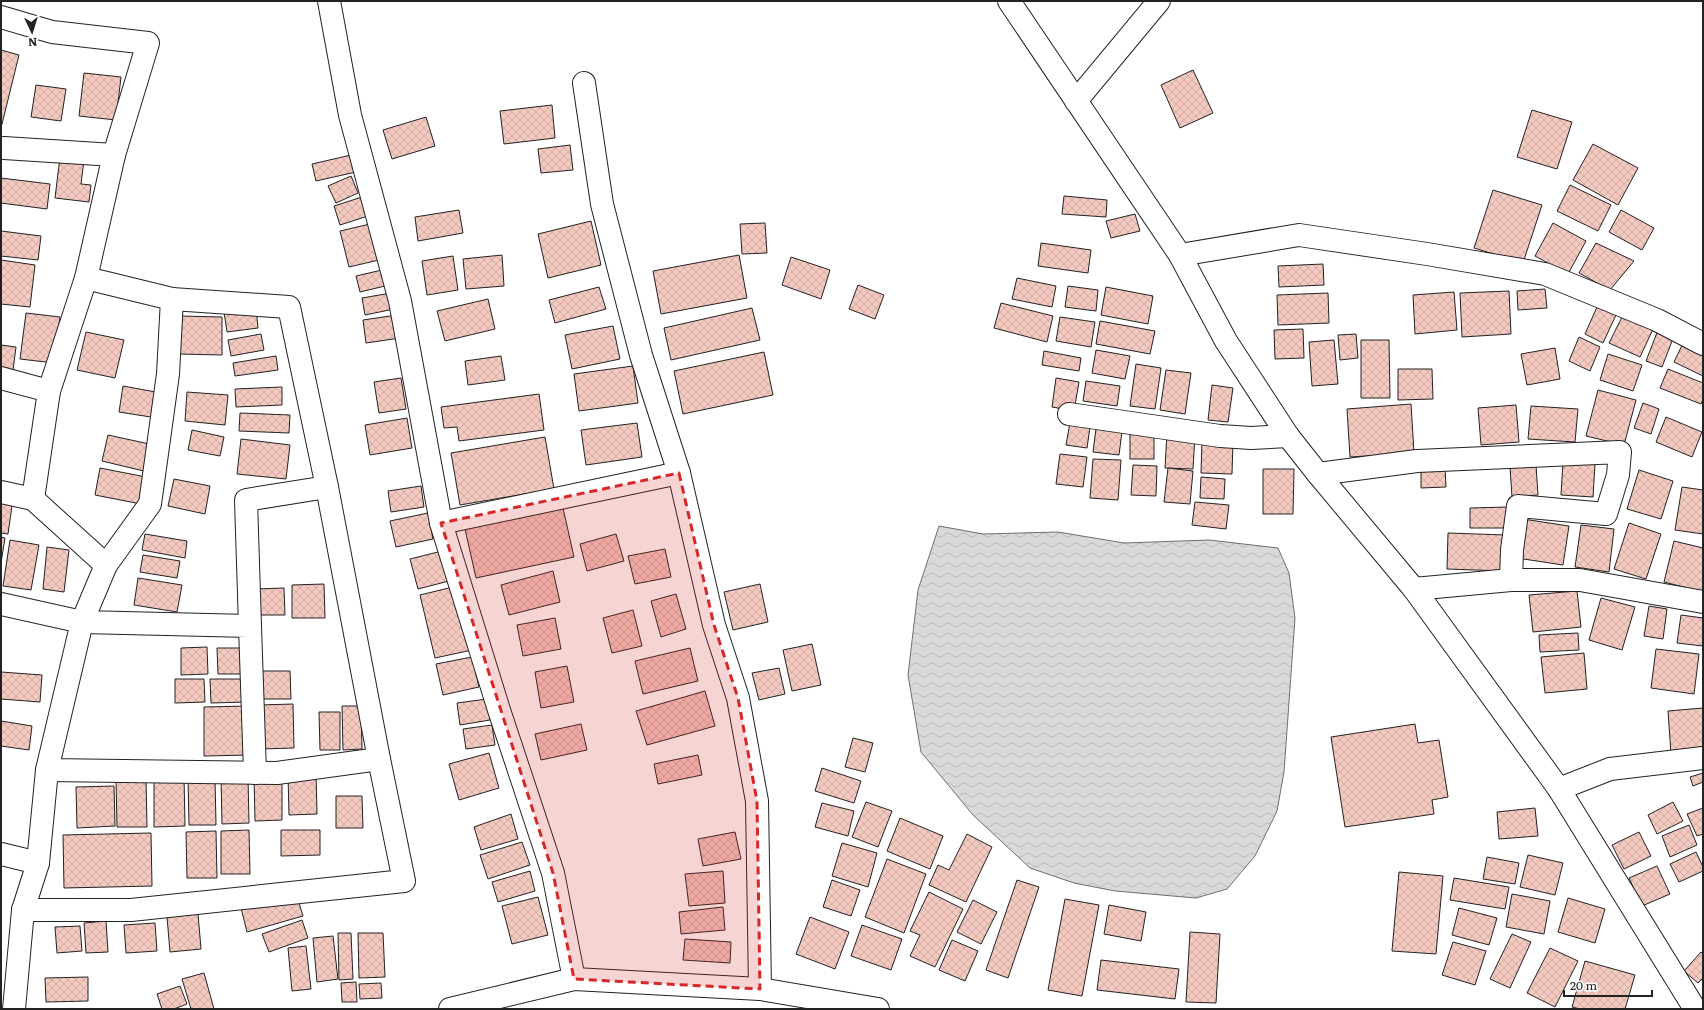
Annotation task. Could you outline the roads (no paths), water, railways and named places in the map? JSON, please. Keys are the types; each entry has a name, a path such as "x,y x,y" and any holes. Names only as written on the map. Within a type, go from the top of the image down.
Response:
{"street":[{"path":"329,1 350,115 400,301 441,523 496,703 553,873 574,979"},
{"path":"1009,1 1180,256 1226,341 1288,436 1414,589 1559,789 1695,1009"},
{"path":"1076,101 1159,1"},
{"path":"1,17 52,32 148,43 114,155 86,278 49,391 32,499"},
{"path":"584,83 602,204 641,355 679,473 714,625 738,698 757,801 760,989"},
{"path":"2,151 114,155"},
{"path":"1180,256 1299,235 1427,254 1545,274 1657,320 1703,344"},
{"path":"23,910 131,910 404,881 289,307 172,299 86,278"},
{"path":"14,1009 23,910 38,863 47,770 82,622 106,566 150,504 168,374 172,299"},
{"path":"1,378 49,391"},
{"path":"1069,414 1220,436 1251,438 1288,436"},
{"path":"1318,474 1417,461 1620,452 1618,475 1606,514 1518,506 1512,550 1511,580"},
{"path":"441,523 679,473"},
{"path":"255,773 246,500 326,487"},
{"path":"1,492 32,499 106,566"},
{"path":"1414,589 1511,580 1580,580 1703,602"},
{"path":"1,604 82,622 250,626"},
{"path":"1559,789 1610,769 1703,758"},
{"path":"47,770 277,773 379,759"},
{"path":"1,854 38,863"},
{"path":"450,1009 574,979 760,989 878,1009"}],"water":[{"path":"939,526 983,534 1058,532 1124,543 1209,540 1278,548 1289,573 1295,618 1284,772 1277,811 1255,856 1227,889 1196,898 1115,891 1074,883 1030,868 973,815 921,752 908,675 918,590"}]}
